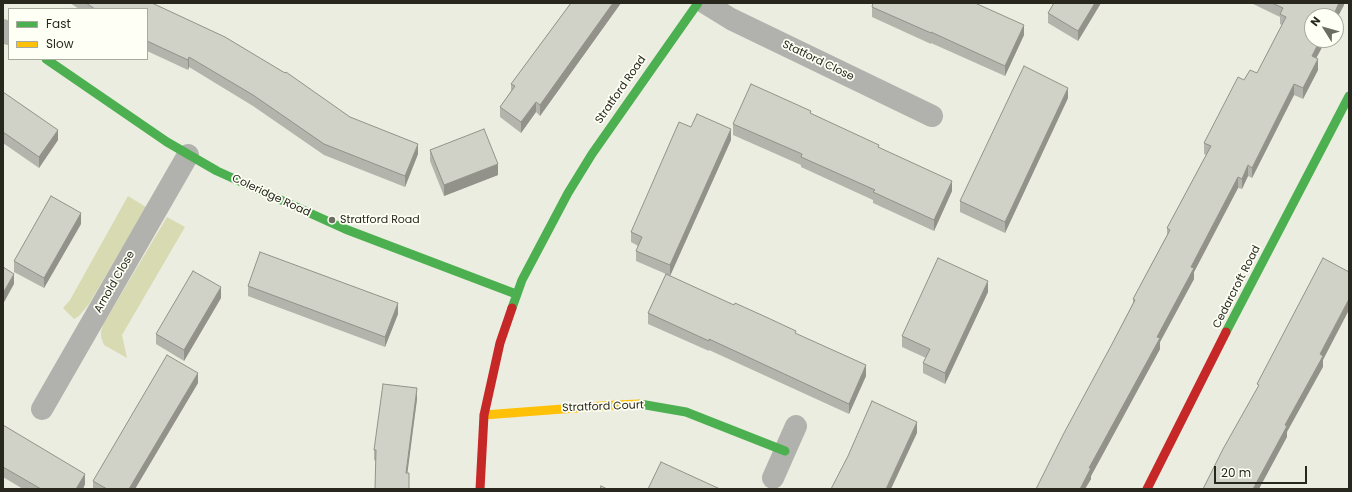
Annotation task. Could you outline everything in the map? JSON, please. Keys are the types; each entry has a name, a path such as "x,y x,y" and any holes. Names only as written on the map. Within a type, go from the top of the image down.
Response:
{"street":[{"name":"Stratford Road","path":"480,489 484,415 500,343 516,294 568,193 592,154 698,3"},
{"name":"Statford Close","path":"705,3 731,19 932,116"},
{"name":"Coleridge Road","path":"47,60 188,155 217,171 345,229 516,294"},
{"name":"Cedarcroft Road","path":"1147,489 1199,386 1346,107"},
{"name":"Arnold Close","path":"42,409 188,155"},
{"name":"Stratford Court","path":"484,415 638,404 686,412 785,451"},
{"path":"773,478 796,426"}],"green space":[{"path":"128,196 146,207 89,304 79,316 74,319 63,308 70,300"},
{"path":"167,217 185,227 122,335 127,358 104,345 101,337 101,331 104,323"}],"building":[{"path":"86,3 152,3 225,37 285,73 286,72 350,117 418,144 405,176 324,144 253,95 189,57 188,60 148,41 148,8 94,8"},
{"path":"571,3 613,3 540,105 536,102 521,122 500,107 515,86 511,84"},
{"path":"873,3 975,3 1024,25 1005,66 872,7"},
{"path":"1054,3 1095,3 1078,31 1048,13"},
{"path":"1272,3 1339,3 1337,8 1304,8 1304,48 1316,48 1312,56 1318,59 1303,88 1294,84 1252,168 1248,165 1242,179 1238,177 1191,267 1194,268 1157,337 1160,338 1089,468 1091,468 1080,489 1036,489 1135,300 1133,299 1170,230 1167,228 1211,146 1204,143 1238,77 1244,80 1250,70 1257,73 1286,17 1280,14 1283,8"},
{"path":"1024,66 1068,88 1005,222 960,201"},
{"path":"751,84 811,111 810,113 879,145 878,147 952,181 934,220 873,192 875,190 801,157 802,154 733,124"},
{"path":"3,92 58,130 39,157 3,132"},
{"path":"697,114 731,129 670,265 636,251 642,237 631,232 679,122 691,127"},
{"path":"484,129 498,164 444,185 430,150"},
{"path":"51,196 81,213 44,278 14,261"},
{"path":"260,252 398,303 385,337 248,286"},
{"path":"938,258 988,281 945,373 923,363 930,349 902,336"},
{"path":"1323,258 1349,272 1349,299 1320,354 1323,356 1285,425 1287,426 1253,489 1203,489 1223,449 1259,385 1257,384"},
{"path":"3,267 14,274 3,293"},
{"path":"193,271 221,287 184,350 156,334"},
{"path":"666,274 734,305 735,303 766,317 796,331 795,333 866,365 849,404 709,339 709,341 648,313"},
{"path":"167,355 198,373 129,489 107,489 93,481"},
{"path":"383,384 417,388 406,473 409,473 409,489 375,489 376,450 374,450"},
{"path":"872,401 917,422 886,489 831,489 848,456"},
{"path":"3,425 85,474 76,489 41,489 3,467"},
{"path":"661,462 720,489 648,489"},
{"path":"601,486 607,489 600,489"}],"traffic: fast":[{"path":"512,308 522,280 568,193 592,154 698,3"},
{"path":"47,60 167,142 217,171 345,229 516,294"},
{"path":"1226,332 1349,96"},
{"path":"640,404 686,412 785,451"}],"traffic: slow":[{"path":"484,415 640,404"}],"traffic: jam":[{"path":"480,489 484,415 500,343 512,308"},
{"path":"1147,489 1226,332"}],"place":[{"name":"Stratford Road","path":"332,220"}]}
